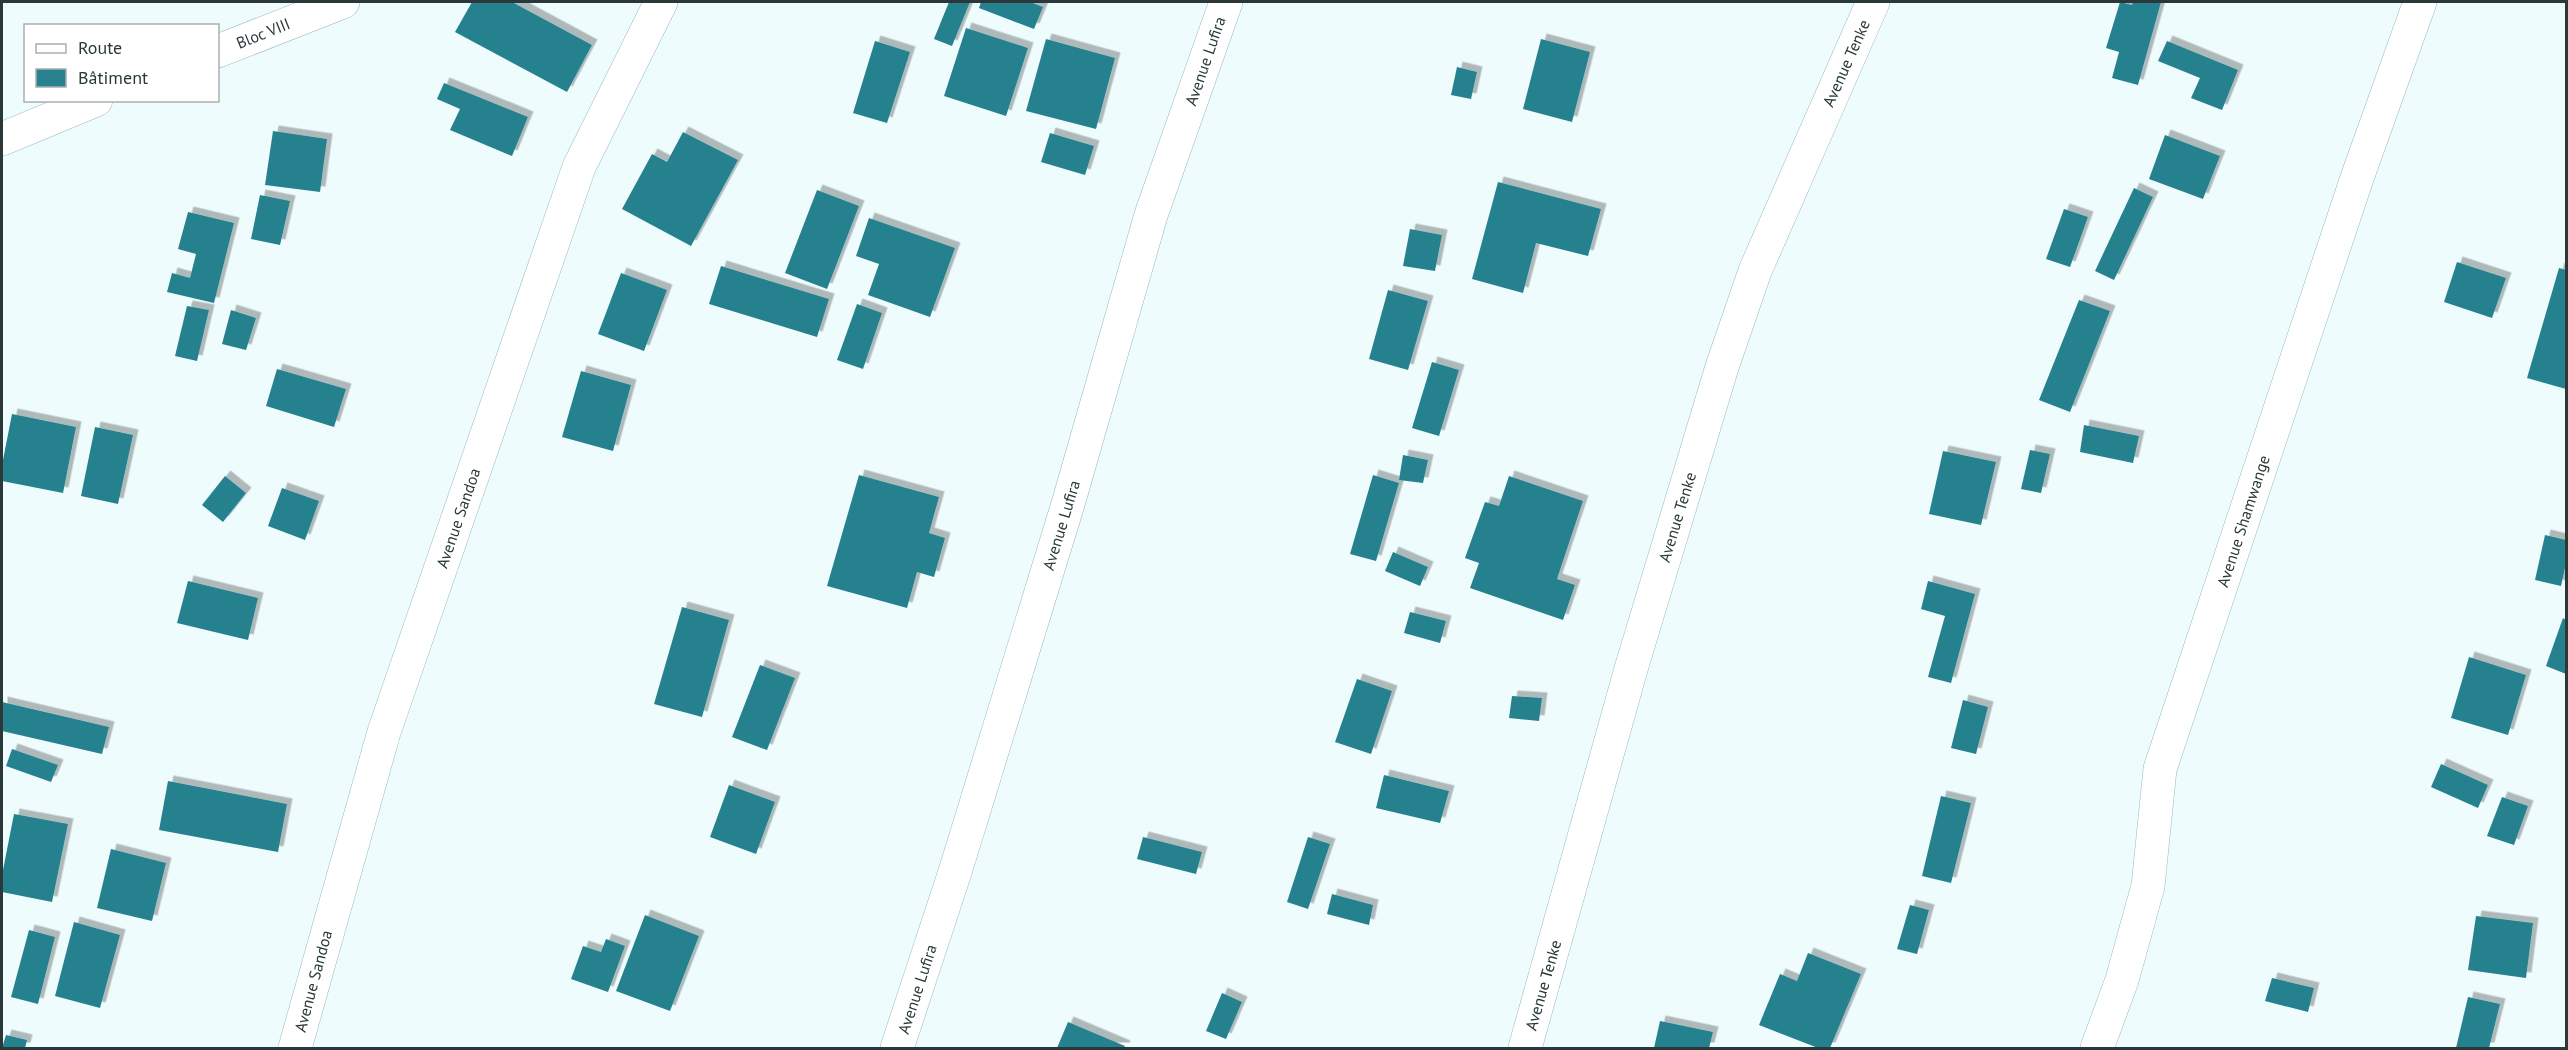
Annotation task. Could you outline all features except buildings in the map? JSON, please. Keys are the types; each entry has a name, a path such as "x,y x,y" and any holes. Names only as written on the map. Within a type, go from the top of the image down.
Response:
{"street":[{"name":"Bloc VIII","path":"219,51 343,2"},
{"name":"Avenue Sandoa","path":"296,1048 384,732 579,167 661,2"},
{"name":"Avenue Lufira","path":"897,1048 955,872 1064,515 1151,215 1226,2"},
{"name":"Avenue Tenke","path":"1525,1048 1631,669 1722,367 1755,271 1873,2"},
{"name":"Avenue Shamwange","path":"2097,1048 2122,980 2148,885 2160,770 2357,178 2420,2"},
{"path":"2,139 91,102"}]}
